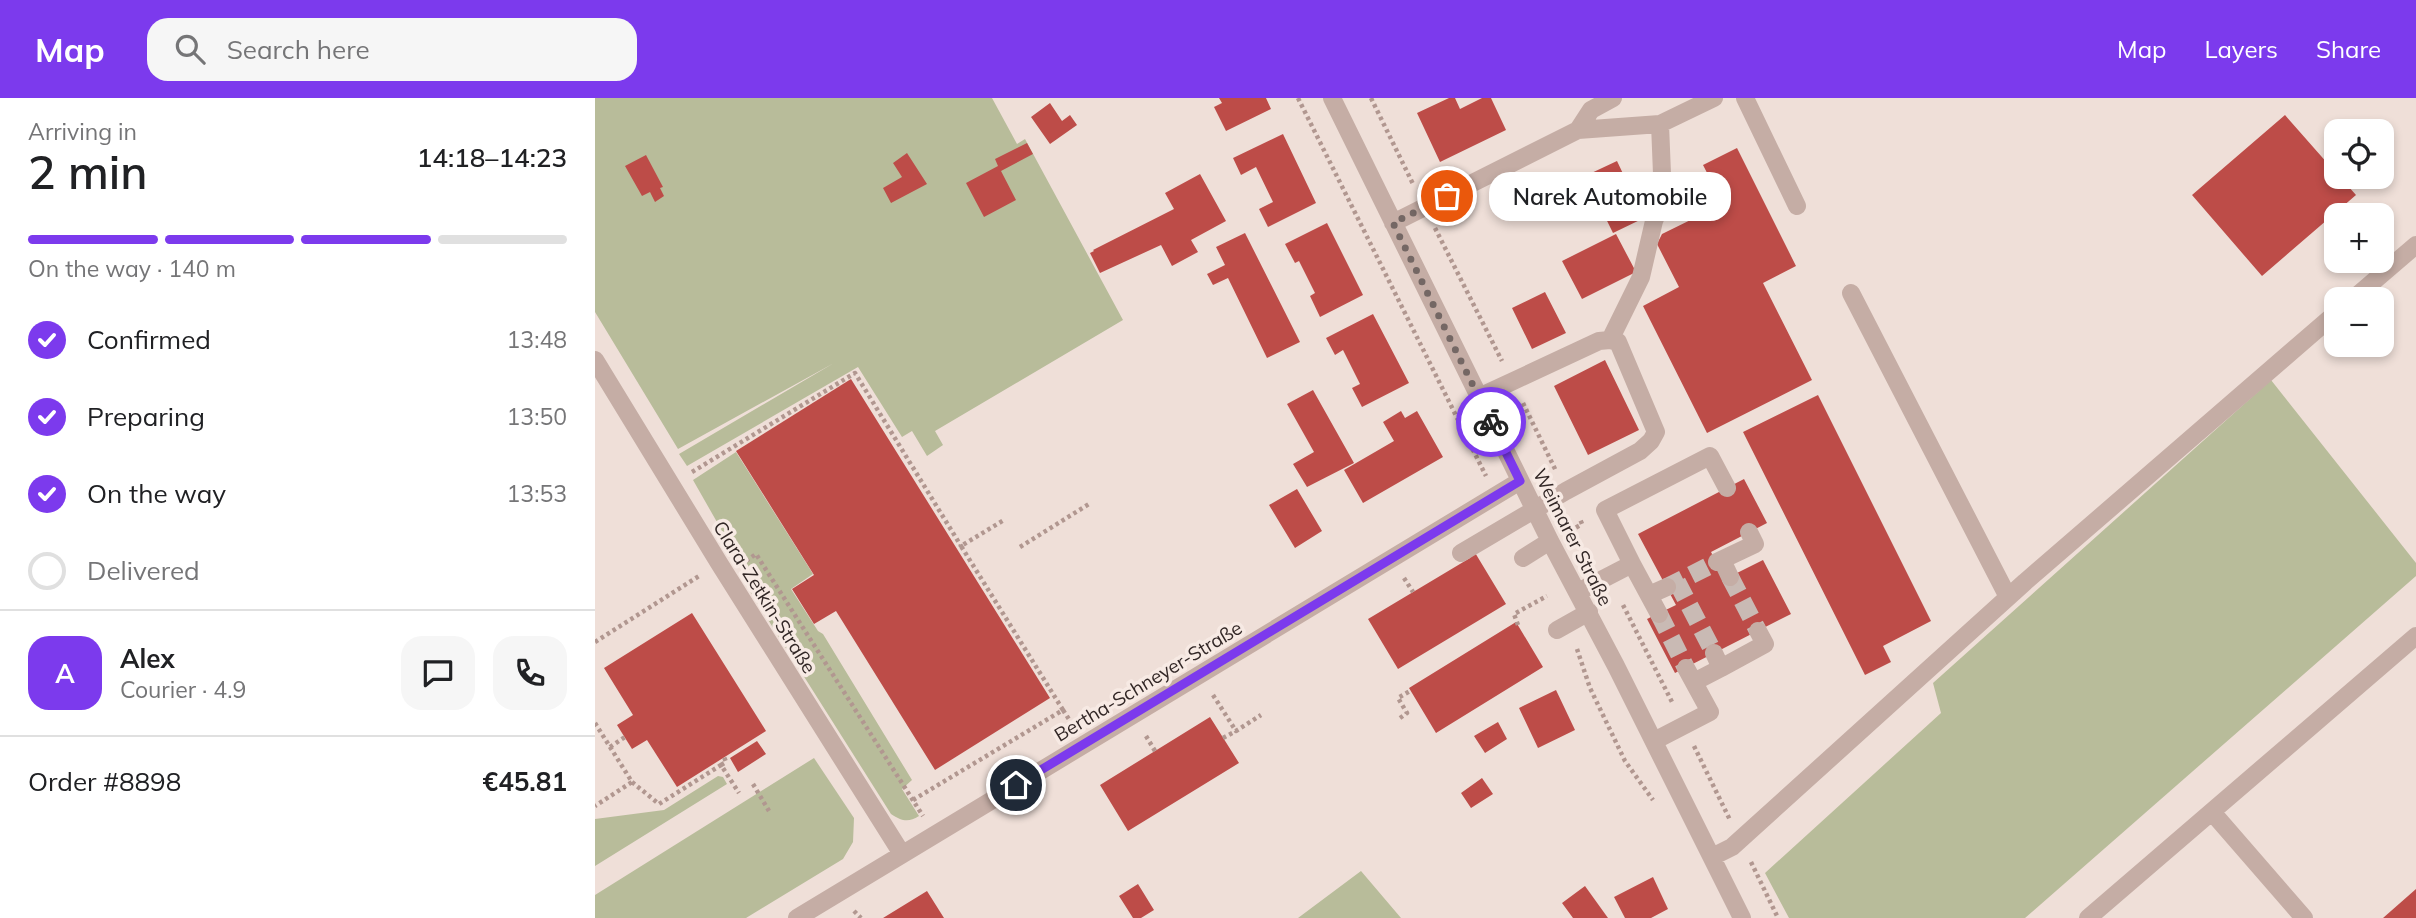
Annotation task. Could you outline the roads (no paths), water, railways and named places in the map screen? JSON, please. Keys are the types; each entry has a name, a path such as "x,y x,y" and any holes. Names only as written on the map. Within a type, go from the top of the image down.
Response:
{"street":[{"name":"Weimarer Straße","path":"1332,98 1520,481 1589,612 1742,918"},
{"path":"1578,130 1591,110 1613,98"},
{"path":"1393,223 1578,130 1660,124 1714,98"},
{"path":"1745,98 1797,206"},
{"path":"1610,340 1640,277 1654,221 1663,199 1660,124"},
{"path":"2367,287 2416,245"},
{"path":"1851,293 2008,597"},
{"path":"1713,857 1732,847 2008,597 2324,323"},
{"path":"1461,554 1566,491 1640,452 1656,432 1618,342 1610,340 1599,341 1479,397"},
{"name":"Clara-Zetkin-Straße","path":"595,360 719,564 902,854"},
{"path":"1659,614 1605,510 1710,456 1727,488"},
{"name":"Bertha-Schneyer-Straße","path":"797,918 1520,481"},
{"path":"1730,577 1719,561 1755,544 1749,532"},
{"path":"1523,558 1550,541"},
{"path":"1578,592 1632,564"},
{"path":"1649,596 1667,587"},
{"path":"1557,630 1589,612"},
{"path":"1654,741 1710,712 1691,675 1718,660 1765,644 1758,631"},
{"path":"2088,918 2416,636"},
{"path":"2212,812 2305,918"}],"tunnel":[{"path":"1667,587 1717,562"},
{"path":"1730,577 1758,631"},
{"path":"1677,582 1714,653"},
{"path":"1659,614 1686,668"}],"place":[{"name":"Narek Automobile","path":"1447,196"}]}
